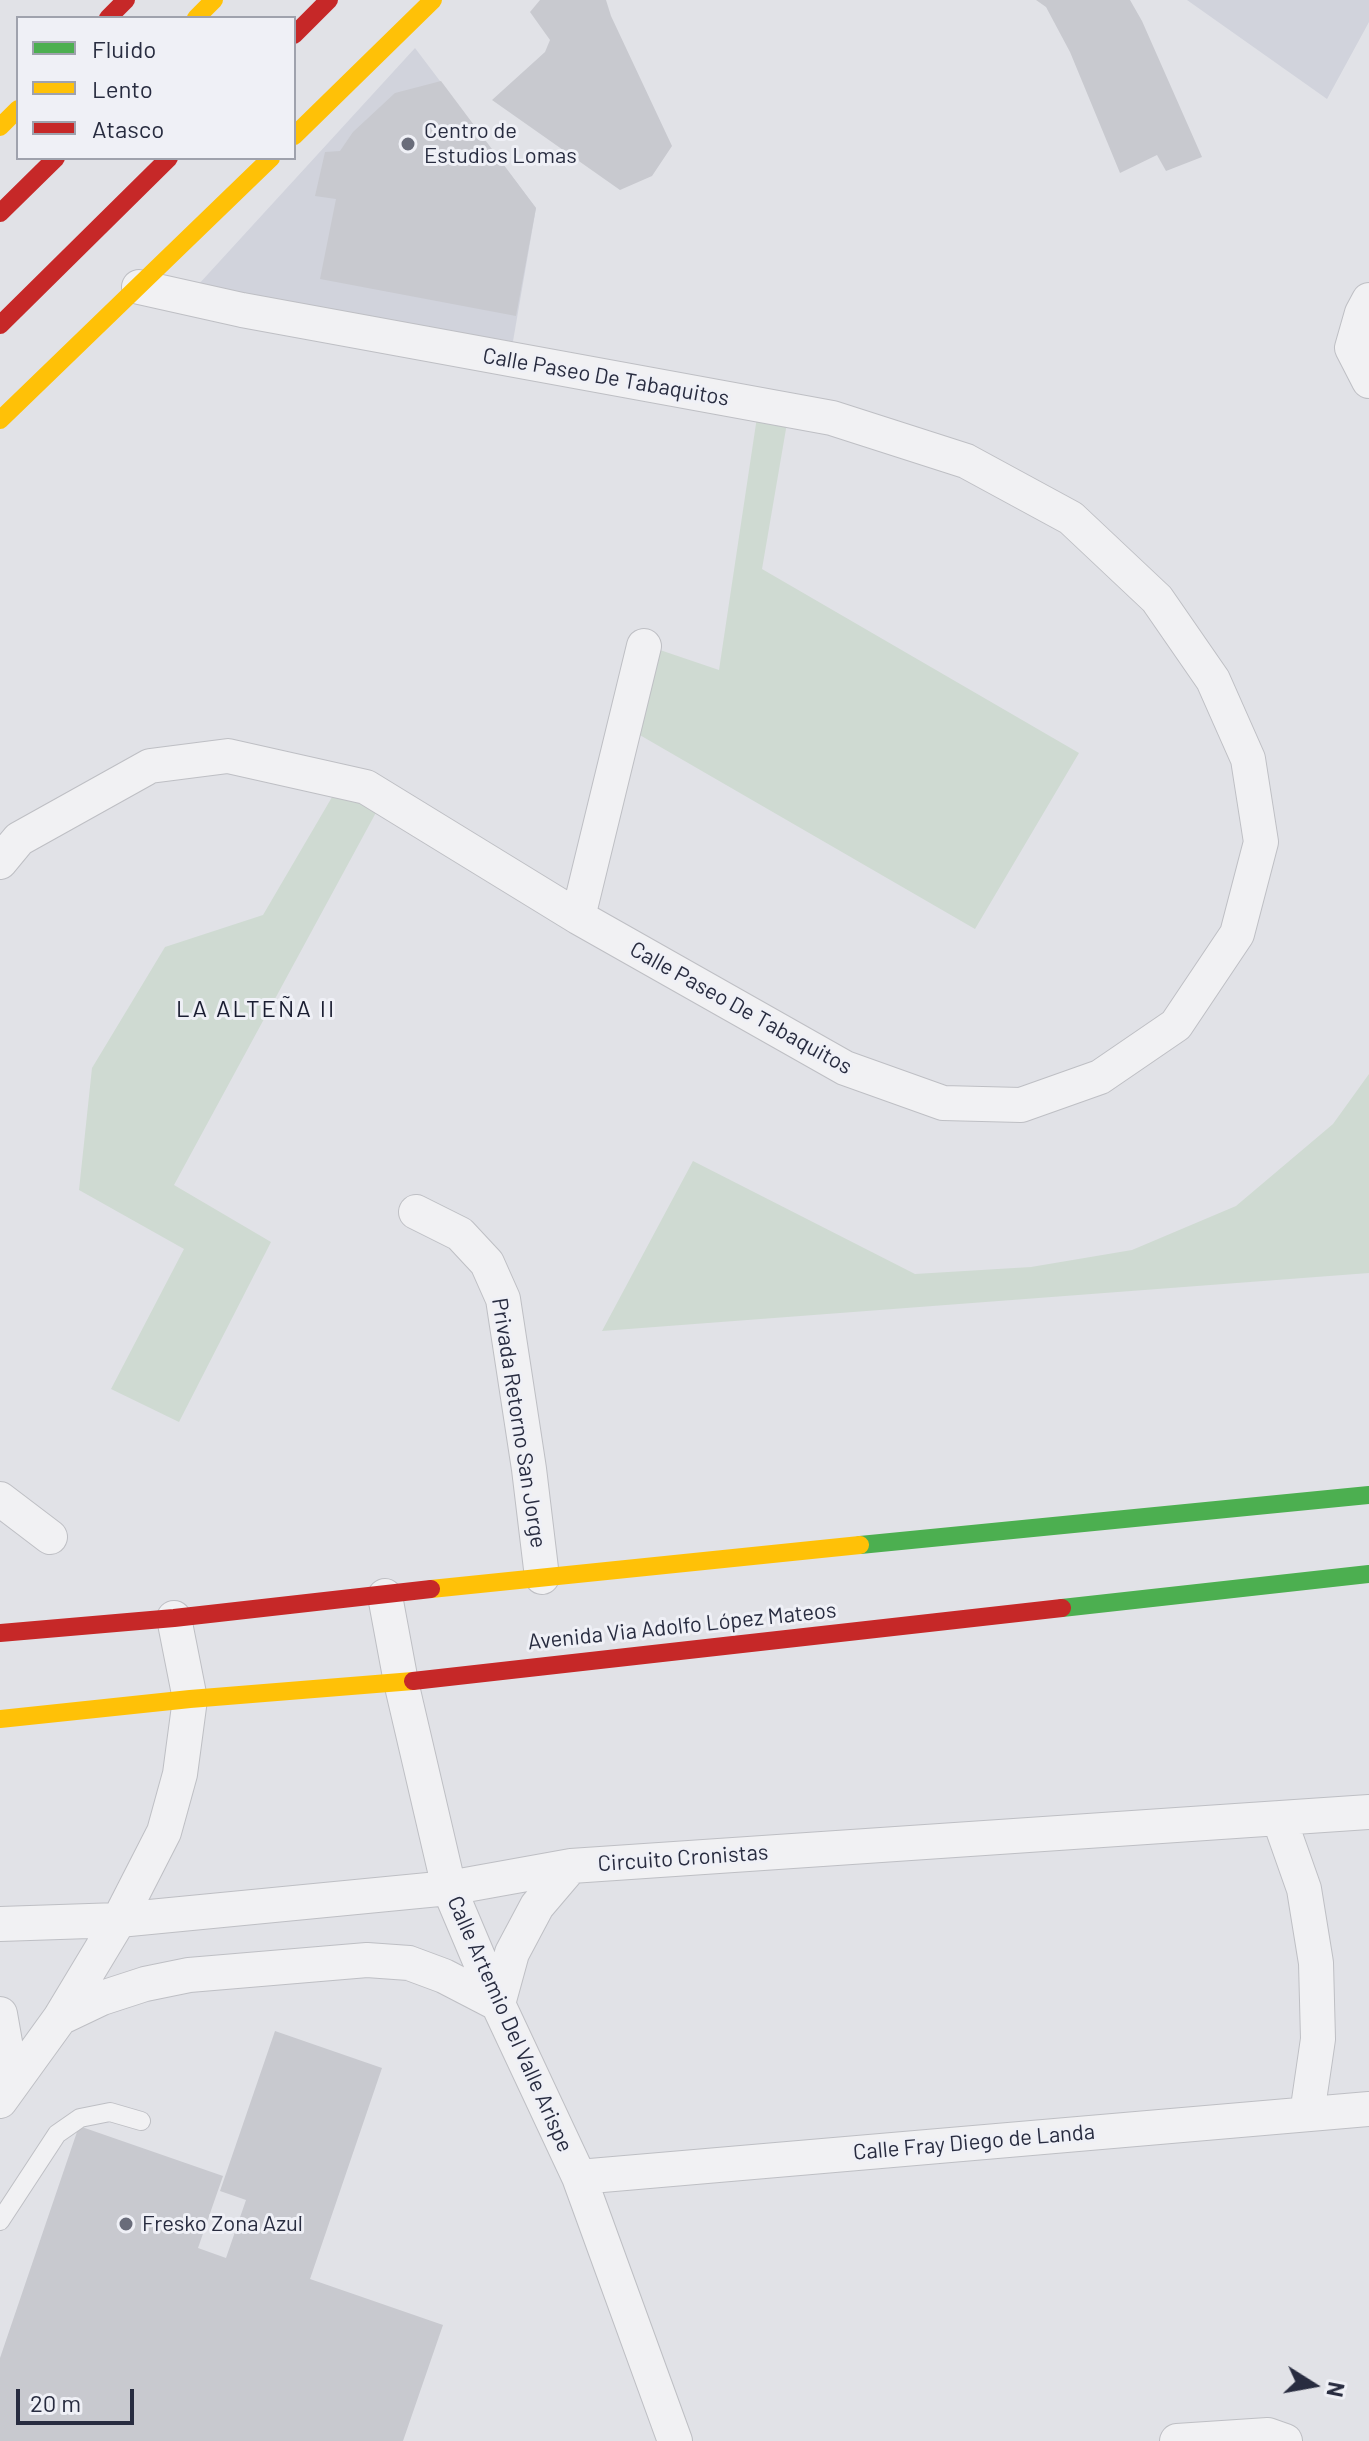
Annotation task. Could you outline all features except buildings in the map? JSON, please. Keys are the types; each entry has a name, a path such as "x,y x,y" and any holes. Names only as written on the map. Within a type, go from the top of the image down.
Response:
{"main road":[{"path":"110,16 126,0"},
{"path":"198,16 214,0"},
{"path":"296,33 329,0"},
{"path":"296,134 433,0"},
{"path":"0,127 16,111"},
{"path":"0,213 54,160"},
{"path":"0,325 167,160"},
{"path":"0,420 269,160"},
{"path":"0,1633 174,1618 542,1577 1369,1495"},
{"name":"Avenida Via Adolfo López Mateos","path":"0,1719 190,1699 401,1682 1369,1574"}],"street":[{"name":"Calle Paseo De Tabaquitos","path":"0,862 19,839 150,766 228,756 366,787 578,917 845,1068 943,1103 1021,1105 1100,1077 1176,1025 1237,934 1261,842 1248,759 1213,680 1157,599 1071,518 966,461 832,418 257,313 139,287"},
{"path":"1367,313 1352,348 1369,381"},
{"path":"578,917 644,646"},
{"name":"Privada Retorno San Jorge","path":"416,1212 460,1234 487,1263 503,1299 542,1577"},
{"path":"0,1499 50,1537"},
{"name":"Calle Artemio Del Valle Arispe","path":"385,1596 401,1682 449,1888 498,2004 579,2177 675,2441"},
{"path":"6,2091 60,2018 119,1920 164,1832 180,1774 190,1699 174,1618"},
{"name":"Circuito Cronistas","path":"0,1924 119,1920 449,1888 571,1866 1369,1812"},
{"path":"1279,1818 1304,1889 1316,1963 1318,2039 1307,2114"},
{"path":"60,2018 102,1998 145,1984 189,1975 367,1960 409,1963 444,1976 498,2004 512,1953 537,1906 571,1866"},
{"path":"0,2014 6,2091"},
{"name":"Calle Fray Diego de Landa","path":"579,2177 1369,2109"},
{"path":"1177,2441 1268,2435 1285,2441"}],"lane":[{"path":"0,2221 57,2134 68,2126 80,2118 110,2112 141,2121"}],"shaded area":[{"path":"1187,0 1369,0 1369,22 1327,99"},
{"name":"Centro de Estudios Lomas","path":"415,48 536,208 512,347 198,285"},
{"path":"757,417 787,423 762,569 1079,753 975,929 638,734 657,649 719,670"},
{"path":"335,792 379,807 174,1185 271,1242 179,1422 111,1389 184,1249 79,1190 92,1068 165,947 263,915"},
{"path":"1369,1074 1369,1273 602,1331 693,1161 915,1274 1031,1267 1132,1250 1236,1206 1333,1124"}],"traffic: fast":[{"path":"860,1545 1369,1495"},
{"path":"1062,1608 1369,1574"}],"traffic: slow":[{"path":"198,16 214,0"},
{"path":"296,134 433,0"},
{"path":"0,127 16,111"},
{"path":"0,420 269,160"},
{"path":"431,1589 860,1545"},
{"path":"0,1719 190,1699 413,1681"}],"traffic: jam":[{"path":"110,16 126,0"},
{"path":"296,33 329,0"},
{"path":"0,213 54,160"},
{"path":"0,325 167,160"},
{"path":"0,1633 174,1618 431,1589"},
{"path":"413,1681 1062,1608"}],"place":[{"name":"Centro de Estudios Lomas","path":"408,144"},
{"name":"Fresko Zona Azul","path":"126,2224"}],"district":[{"name":"LA ALTEÑA II","path":"256,1009"}]}
